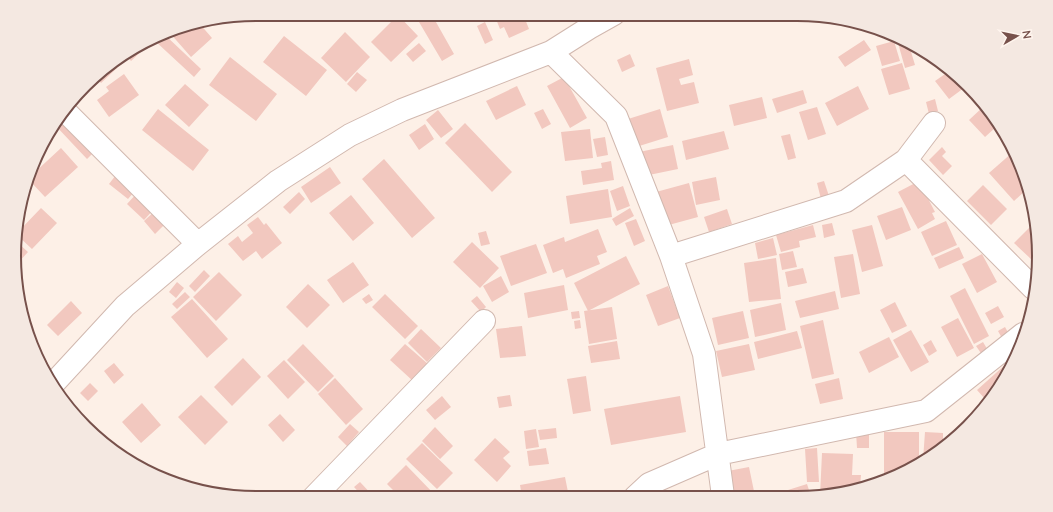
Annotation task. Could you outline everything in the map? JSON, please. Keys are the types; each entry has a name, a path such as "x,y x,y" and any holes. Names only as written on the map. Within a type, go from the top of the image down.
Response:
{"street":[{"path":"56,380 125,306 198,244 278,181 350,135 402,110 551,52 587,21"},
{"path":"551,52 616,116 671,256 704,354 722,491"},
{"path":"69,115 198,244"},
{"path":"671,256 846,201 906,160 934,123"},
{"path":"906,160 1030,285"},
{"path":"320,491 484,321"},
{"path":"641,491 649,484 718,454 926,411 1017,339"}],"building":[{"path":"392,21 404,21 418,36 391,62 371,42"},
{"path":"435,21 454,54 442,61 419,22"},
{"path":"497,21 526,21 529,29 509,38 504,27 500,29"},
{"path":"485,22 493,40 485,44 477,26"},
{"path":"203,27 212,38 191,57 173,36"},
{"path":"345,32 370,57 346,82 321,58"},
{"path":"284,36 327,70 306,96 263,62"},
{"path":"168,38 201,69 194,77 157,43"},
{"path":"864,40 871,50 845,67 838,57"},
{"path":"894,42 900,61 882,66 876,46"},
{"path":"419,43 426,51 413,62 406,54"},
{"path":"898,44 910,50 915,65 905,68"},
{"path":"143,49 131,61 129,58"},
{"path":"630,54 635,66 622,72 617,60"},
{"path":"230,57 277,94 256,121 209,85"},
{"path":"689,59 693,75 679,79 681,85 694,82 699,103 667,111 656,68"},
{"path":"902,63 910,89 889,95 881,69"},
{"path":"116,67 117,68 101,83 99,81"},
{"path":"357,72 367,80 356,92 347,84"},
{"path":"124,74 139,95 109,117 97,100 109,91 106,87"},
{"path":"945,74 962,89 949,99 935,81"},
{"path":"564,77 587,118 570,128 547,86"},
{"path":"185,84 209,105 189,127 165,105"},
{"path":"517,86 526,105 496,120 486,101"},
{"path":"858,86 869,109 837,126 825,103"},
{"path":"803,90 807,103 777,113 772,99"},
{"path":"762,97 767,118 734,126 729,105"},
{"path":"935,99 938,111 929,114 926,102"},
{"path":"817,107 826,134 808,140 799,112"},
{"path":"158,109 209,150 193,171 142,130"},
{"path":"543,109 551,124 542,129 534,113"},
{"path":"660,109 668,137 636,147 628,119"},
{"path":"980,109 994,129 985,137 969,120"},
{"path":"438,110 453,129 441,138 426,120"},
{"path":"66,118 96,150 87,159 58,129"},
{"path":"465,123 512,172 492,192 445,143"},
{"path":"425,124 434,139 419,150 409,135"},
{"path":"590,129 593,158 565,161 561,132"},
{"path":"724,131 729,149 686,160 682,141"},
{"path":"790,134 796,158 788,160 781,136"},
{"path":"605,137 608,155 597,157 593,139"},
{"path":"673,145 678,169 644,176 639,152"},
{"path":"942,147 946,152 942,156 952,166 943,175 929,160"},
{"path":"61,148 78,167 45,197 32,183 37,170"},
{"path":"1009,155 1020,180 1023,192 1014,201 989,173"},
{"path":"384,159 435,218 412,238 362,179"},
{"path":"611,161 614,180 583,185 581,171 602,168 601,163"},
{"path":"330,167 341,183 311,203 301,187"},
{"path":"119,171 139,186 128,199 109,184"},
{"path":"716,177 720,200 696,205 692,182"},
{"path":"824,181 829,196 821,199 817,183"},
{"path":"919,181 935,212 932,213 935,219 918,229 898,192"},
{"path":"689,183 698,217 665,226 656,192"},
{"path":"983,185 1007,209 991,225 967,201"},
{"path":"623,186 630,206 617,211 610,191"},
{"path":"608,189 612,217 570,224 566,196"},
{"path":"138,192 155,208 144,220 127,204"},
{"path":"299,192 305,199 290,214 283,207"},
{"path":"351,195 374,223 353,241 329,213"},
{"path":"902,207 911,230 886,240 877,216"},
{"path":"41,208 57,223 32,249 22,240 23,227"},
{"path":"630,208 634,216 616,226 612,219"},
{"path":"727,209 732,224 709,232 704,217"},
{"path":"156,210 167,222 155,234 144,221"},
{"path":"258,217 264,225 266,223 282,243 262,259 256,251 243,261 228,244 238,236 242,242 253,233 247,225"},
{"path":"636,219 645,241 634,246 625,223"},
{"path":"946,221 957,245 932,256 921,232"},
{"path":"832,223 835,235 824,238 822,225"},
{"path":"813,225 816,237 799,241 800,247 781,252 776,235"},
{"path":"872,225 883,266 862,272 852,230"},
{"path":"1030,227 1032,260 1014,243"},
{"path":"598,229 607,252 597,256 600,264 566,278 563,269 553,273 543,245 564,237 565,242"},
{"path":"486,231 490,244 481,246 478,233"},
{"path":"773,238 777,255 758,259 755,243"},
{"path":"472,242 499,268 480,288 453,262"},
{"path":"536,244 547,273 511,286 500,256"},
{"path":"22,246 28,252 21,259"},
{"path":"959,247 964,258 939,269 934,258"},
{"path":"793,251 797,267 782,270 779,254"},
{"path":"853,254 860,294 841,298 834,257"},
{"path":"982,254 997,282 977,293 962,264"},
{"path":"626,256 640,284 588,311 574,283"},
{"path":"776,258 781,299 749,302 744,263"},
{"path":"353,262 369,285 343,303 327,280"},
{"path":"803,268 807,283 788,287 785,272"},
{"path":"204,270 210,276 195,292 189,286"},
{"path":"219,272 242,295 216,321 193,297"},
{"path":"501,276 509,292 492,302 483,286"},
{"path":"177,282 184,288 176,298 169,292"},
{"path":"308,284 330,305 307,328 286,307"},
{"path":"564,285 568,310 528,318 524,293"},
{"path":"668,286 680,318 658,326 646,295"},
{"path":"965,288 989,336 974,344 950,296"},
{"path":"835,291 839,309 800,318 795,301"},
{"path":"185,292 190,297 177,309 172,304"},
{"path":"369,294 373,300 366,304 362,299"},
{"path":"385,294 418,326 405,339 372,307"},
{"path":"477,296 486,307 481,312 471,301"},
{"path":"192,299 228,339 207,358 171,317"},
{"path":"71,301 82,313 58,336 47,325"},
{"path":"895,302 907,326 892,333 880,310"},
{"path":"781,303 786,330 755,337 750,310"},
{"path":"998,306 1004,317 991,324 985,313"},
{"path":"612,307 617,339 589,344 584,311"},
{"path":"579,311 580,318 572,319 571,312"},
{"path":"743,311 749,338 718,345 712,318"},
{"path":"958,318 974,348 957,357 941,327"},
{"path":"580,320 581,328 575,329 574,321"},
{"path":"823,320 834,374 812,379 800,326"},
{"path":"522,326 526,356 500,358 496,329"},
{"path":"1005,327 1010,336 1003,340 998,331"},
{"path":"421,329 441,348 427,362 408,343"},
{"path":"911,330 929,362 911,372 893,340"},
{"path":"797,331 802,348 758,359 754,342"},
{"path":"889,337 899,357 869,373 859,352"},
{"path":"931,340 937,351 929,356 923,345"},
{"path":"617,341 620,359 591,363 588,346"},
{"path":"983,342 989,352 983,356 976,346"},
{"path":"303,344 334,376 318,392 287,360"},
{"path":"405,344 428,364 413,381 390,360"},
{"path":"749,344 755,370 722,377 716,351"},
{"path":"243,358 261,377 232,406 214,387"},
{"path":"284,360 305,382 288,399 267,376"},
{"path":"114,363 124,375 114,384 104,371"},
{"path":"1006,364 1001,374 984,398 977,390"},
{"path":"586,376 591,411 573,414 567,379"},
{"path":"335,378 363,409 346,425 318,394"},
{"path":"839,378 843,399 820,404 815,384"},
{"path":"90,383 98,391 88,401 80,393"},
{"path":"201,395 228,422 205,445 178,417"},
{"path":"510,395 512,406 499,408 497,397"},
{"path":"442,396 451,407 435,420 426,410"},
{"path":"680,396 686,432 611,445 604,409"},
{"path":"142,403 161,425 141,443 122,422"},
{"path":"280,414 295,430 283,442 268,425"},
{"path":"350,424 359,432 347,446 338,437"},
{"path":"435,427 453,446 440,459 422,441"},
{"path":"556,428 557,438 540,440 538,430"},
{"path":"536,429 539,447 526,449 524,431"},
{"path":"856,432 869,432 869,448 857,448"},
{"path":"884,432 919,432 919,457 884,474"},
{"path":"925,432 943,433 943,440 923,454"},
{"path":"495,438 510,452 503,458 511,466 497,482 474,460"},
{"path":"422,443 453,473 437,489 406,459"},
{"path":"546,448 549,464 529,466 527,451"},
{"path":"817,448 819,482 807,482 805,449"},
{"path":"822,453 853,454 852,475 861,475 860,482 820,489"},
{"path":"406,465 431,491 394,491 387,484"},
{"path":"749,467 754,491 732,491 728,471"},
{"path":"565,477 568,491 521,491 520,485"},
{"path":"360,482 368,491 358,491 354,487"},
{"path":"807,484 809,490 797,491 785,491"}]}
